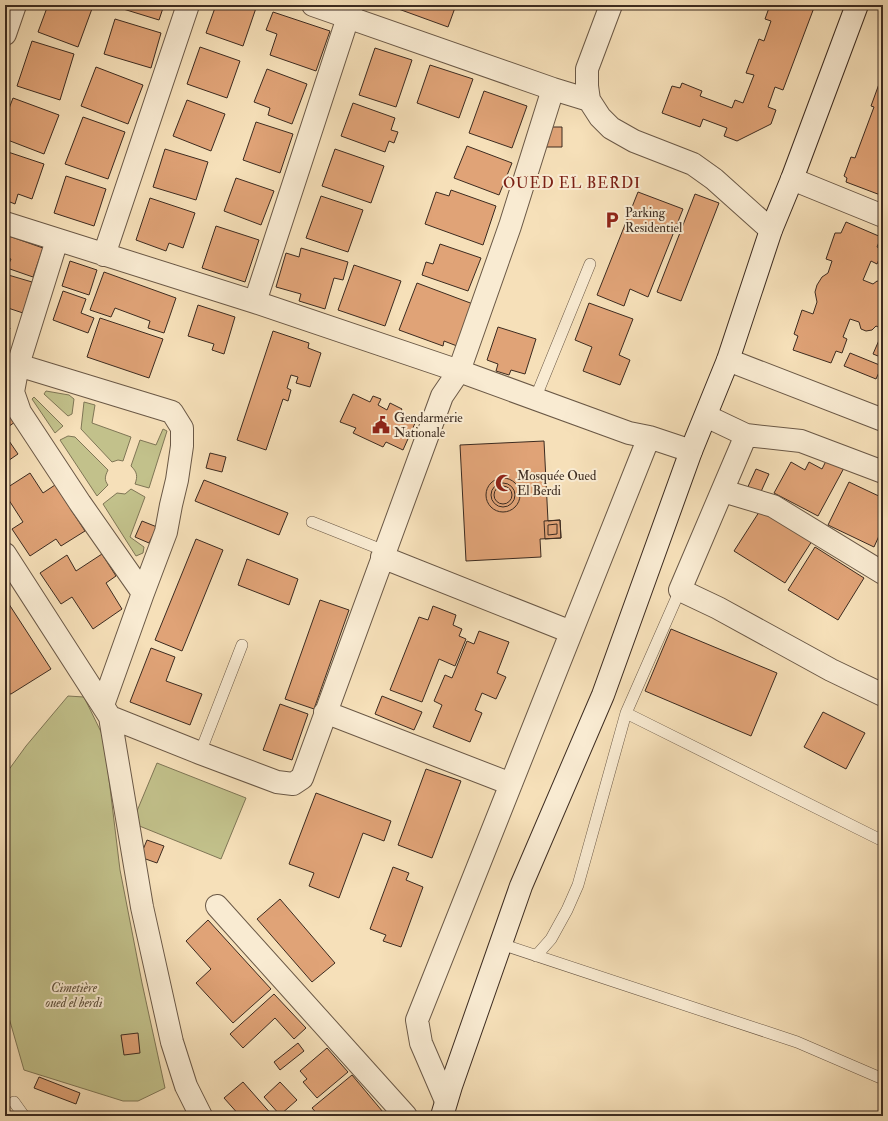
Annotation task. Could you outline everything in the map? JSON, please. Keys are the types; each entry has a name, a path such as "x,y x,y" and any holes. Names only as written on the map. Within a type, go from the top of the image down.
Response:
{"street":[{"path":"5,34 15,5"},
{"path":"104,255 188,5"},
{"path":"313,5 350,11 553,90 589,100"},
{"path":"611,5 587,68 589,100 600,117 611,128 634,141 694,164 714,179 771,230"},
{"path":"444,1108 521,886 603,695 691,451 728,360 771,230 792,179 857,5"},
{"path":"255,302 350,11"},
{"path":"107,711 200,753 277,782 293,784 302,778 442,396 459,372 510,226 553,90"},
{"path":"792,179 883,216"},
{"path":"5,223 255,302 459,372 629,433 648,437 691,451"},
{"path":"57,240 18,366 13,392 20,412 80,503 143,593"},
{"path":"728,360 883,420"},
{"path":"18,366 172,412 182,428 182,446 177,480 166,532 143,593 107,711"},
{"path":"706,416 746,435 801,441 883,472"},
{"path":"746,435 680,590 718,608 831,670 883,695"},
{"path":"444,1108 421,1043 417,1020 648,437"},
{"path":"722,491 773,506 883,573"},
{"path":"5,554 107,711 142,907 170,1034 186,1086 201,1116"},
{"path":"384,554 571,632"},
{"path":"325,712 511,784"},
{"path":"217,906 406,1116"}],"lane":[{"path":"535,399 590,264"},
{"path":"312,522 384,554"},
{"path":"536,956 551,939 567,910 578,885 626,714 680,590"},
{"path":"200,753 242,645"},
{"path":"626,714 883,841"},
{"path":"501,944 797,1042 883,1079"},
{"path":"14,1102 24,1116"}],"green space":[{"path":"46,391 69,395 74,399 72,414 68,416 44,394"},
{"path":"34,397 63,426 55,433 32,399"},
{"path":"84,402 95,405 92,423 131,437 123,461 118,460 112,462 81,429"},
{"path":"163,429 167,431 149,488 135,484 136,474 135,470 131,466 140,440 156,445"},
{"path":"68,436 75,437 108,470 105,478 108,485 97,496 60,440"},
{"path":"131,489 145,497 130,537 144,547 143,553 136,556 103,504 117,493 125,494"},
{"name":"Cimetière oued el berdi","path":"68,696 84,697 104,738 120,870 142,983 165,1088 138,1101 123,1101 24,1070 5,1004 5,775 26,746"},
{"path":"157,763 246,798 221,859 132,823"}],"building":[{"path":"48,5 93,6 78,47 38,32"},
{"path":"121,5 164,5 159,20 120,8"},
{"path":"216,5 247,5 256,8 243,46 206,33"},
{"path":"393,5 456,5 448,27 393,7"},
{"path":"770,5 815,5 783,90 775,87 768,107 776,110 771,124 737,141 724,136 727,128 703,119 700,127 662,113 672,86 680,88 682,83 702,91 700,96 732,108 735,100 743,103 754,75 746,73 759,39 764,41 771,21 765,19"},
{"path":"273,12 330,31 316,71 270,55 277,34 266,30"},
{"path":"115,19 161,33 151,68 104,54"},
{"path":"32,41 74,54 60,100 17,86"},
{"path":"200,47 240,61 227,98 187,84"},
{"path":"375,48 412,60 396,107 359,95"},
{"path":"430,65 473,79 459,118 417,103"},
{"path":"96,67 143,85 128,124 81,106"},
{"path":"267,69 307,84 292,124 268,115 270,108 254,102"},
{"path":"883,73 883,196 846,182 847,178 844,176 851,157 855,158 874,107 871,106"},
{"path":"484,91 527,106 512,148 469,133"},
{"path":"13,98 59,115 44,154 5,139 5,119"},
{"path":"187,100 225,114 211,151 173,136"},
{"path":"353,103 395,118 391,130 398,132 394,143 389,141 385,152 341,136"},
{"path":"83,117 125,132 108,179 65,164"},
{"path":"256,122 293,134 280,173 243,160"},
{"path":"543,127 562,127 562,147 543,147"},
{"path":"467,146 512,163 499,195 454,178"},
{"path":"165,149 208,162 196,200 153,187"},
{"path":"335,149 384,166 371,203 322,186"},
{"path":"5,151 44,164 32,199 18,194 15,204 5,200"},
{"path":"66,176 106,189 94,226 54,213"},
{"path":"236,178 274,191 261,225 224,211"},
{"path":"451,190 496,206 483,245 425,224 436,192 449,196"},
{"path":"638,192 683,209 648,297 630,289 624,306 597,295"},
{"path":"695,194 719,203 681,301 657,292"},
{"path":"321,196 363,210 348,252 306,238"},
{"path":"150,198 195,213 183,248 169,243 166,251 136,240"},
{"path":"846,222 881,237 877,247 883,250 877,264 871,261 863,280 873,284 877,281 883,282 883,329 876,326 872,330 866,331 861,329 859,322 850,319 843,337 847,339 842,353 836,351 831,363 793,350 798,336 794,334 802,310 813,314 817,302 815,292 817,285 822,277 828,273 832,261 826,259 835,233 841,233"},
{"path":"216,226 259,240 245,282 202,268"},
{"path":"6,235 43,248 33,277 7,268 11,259 5,257"},
{"path":"440,244 481,258 468,291 422,275 426,262 433,264"},
{"path":"301,248 348,262 343,280 334,278 325,309 299,301 301,294 276,287 286,253 299,257"},
{"path":"70,261 97,270 89,295 62,286"},
{"path":"354,265 401,281 385,326 338,310"},
{"path":"104,272 176,298 164,333 148,328 150,321 115,308 111,317 90,310"},
{"path":"5,274 32,282 23,313 5,307"},
{"path":"417,283 473,304 457,346 444,341 443,346 399,330"},
{"path":"63,291 86,299 81,313 94,318 88,333 53,320"},
{"path":"589,303 633,319 619,355 630,360 620,385 583,371 592,347 575,340"},
{"path":"198,305 235,317 224,354 212,350 214,344 188,336"},
{"path":"100,318 163,339 149,378 87,357"},
{"path":"5,327 10,328 5,342"},
{"path":"498,327 536,339 525,374 511,370 509,375 496,371 498,364 487,360"},
{"path":"273,331 309,343 308,348 321,353 310,387 296,383 298,377 291,375 287,388 291,390 288,401 283,399 266,450 237,440"},
{"path":"883,331 883,358 873,354"},
{"path":"850,353 882,366 876,379 844,366"},
{"name":"Gendarmerie Nationale","path":"353,394 370,402 373,396 381,399 378,405 387,410 390,403 402,409 400,413 416,421 403,450 386,442 383,447 353,433 356,428 340,422"},
{"path":"5,407 15,422 5,429"},
{"path":"5,435 18,454 5,463"},
{"name":"Mosquée Oued El Berdi","path":"544,441 548,521 560,520 561,538 540,539 541,557 466,561 460,445"},
{"path":"210,453 226,457 222,472 206,468"},
{"path":"827,459 844,468 818,516 774,493 791,462 805,470 809,462 822,469"},
{"path":"756,469 769,474 759,496 746,491"},
{"path":"30,473 43,493 55,485 85,531 61,546 56,539 30,556 12,529 23,522 5,494 5,489"},
{"path":"503,478 515,483 520,495 515,507 503,512 491,507 486,495 491,483"},
{"path":"204,480 288,513 279,535 195,501"},
{"path":"849,482 883,498 883,527 874,547 828,525"},
{"path":"503,483 512,486 515,495 512,504 503,507 494,504 491,495 494,486"},
{"path":"503,486 509,489 512,495 509,501 503,504 497,501 494,495 497,489"},
{"path":"761,509 812,541 785,583 734,551"},
{"path":"560,520 561,538 545,539 544,521"},
{"path":"142,521 157,527 149,543 135,537"},
{"path":"557,524 557,534 548,535 548,525"},
{"path":"196,539 223,550 182,651 155,640"},
{"path":"815,547 864,578 838,620 788,590"},
{"path":"102,554 116,576 106,583 122,609 93,629 72,597 61,604 40,573 67,555 76,571"},
{"path":"247,559 298,579 289,605 238,585"},
{"path":"5,598 51,669 11,694 5,693"},
{"path":"320,600 349,610 314,709 285,699"},
{"path":"433,606 456,615 453,625 462,629 459,636 466,639 455,666 439,659 422,702 390,690 419,617 428,620"},
{"path":"671,629 777,673 751,736 645,691"},
{"path":"479,631 509,642 497,673 506,677 496,699 482,693 475,710 482,713 470,742 433,727 442,705 434,701 445,675 452,678 467,641 474,644"},
{"path":"151,648 175,657 166,681 202,694 190,725 130,702"},
{"path":"382,696 422,712 414,730 375,714"},
{"path":"280,704 308,714 292,760 263,750"},
{"path":"823,712 865,733 846,769 804,747"},
{"path":"426,769 461,781 432,858 398,845"},
{"path":"316,793 391,821 384,841 363,833 339,898 309,886 314,873 289,864"},
{"path":"147,840 164,846 157,863 140,857"},
{"path":"393,867 409,873 406,880 423,887 401,947 383,941 386,935 370,929"},
{"path":"280,899 335,963 312,982 257,919"},
{"path":"208,920 271,989 233,1023 196,983 211,969 186,941"},
{"path":"274,994 306,1028 294,1039 275,1018 243,1048 230,1034"},
{"path":"138,1033 140,1053 124,1055 121,1035"},
{"path":"298,1043 304,1051 280,1070 274,1062"},
{"path":"327,1048 348,1072 317,1098 303,1082 307,1079 300,1071"},
{"path":"352,1075 383,1112 378,1116 319,1116 312,1108"},
{"path":"39,1077 80,1093 76,1104 34,1088"},
{"path":"243,1082 273,1116 240,1116 224,1098"},
{"path":"280,1082 297,1100 280,1115 264,1097"}],"place":[{"name":"Parking Residentiel","path":"612,220"},
{"name":"Gendarmerie Nationale","path":"381,425"},
{"name":"Mosquée Oued El Berdi","path":"504,483"}],"district":[{"name":"OUED EL BERDI","path":"572,183"}]}
